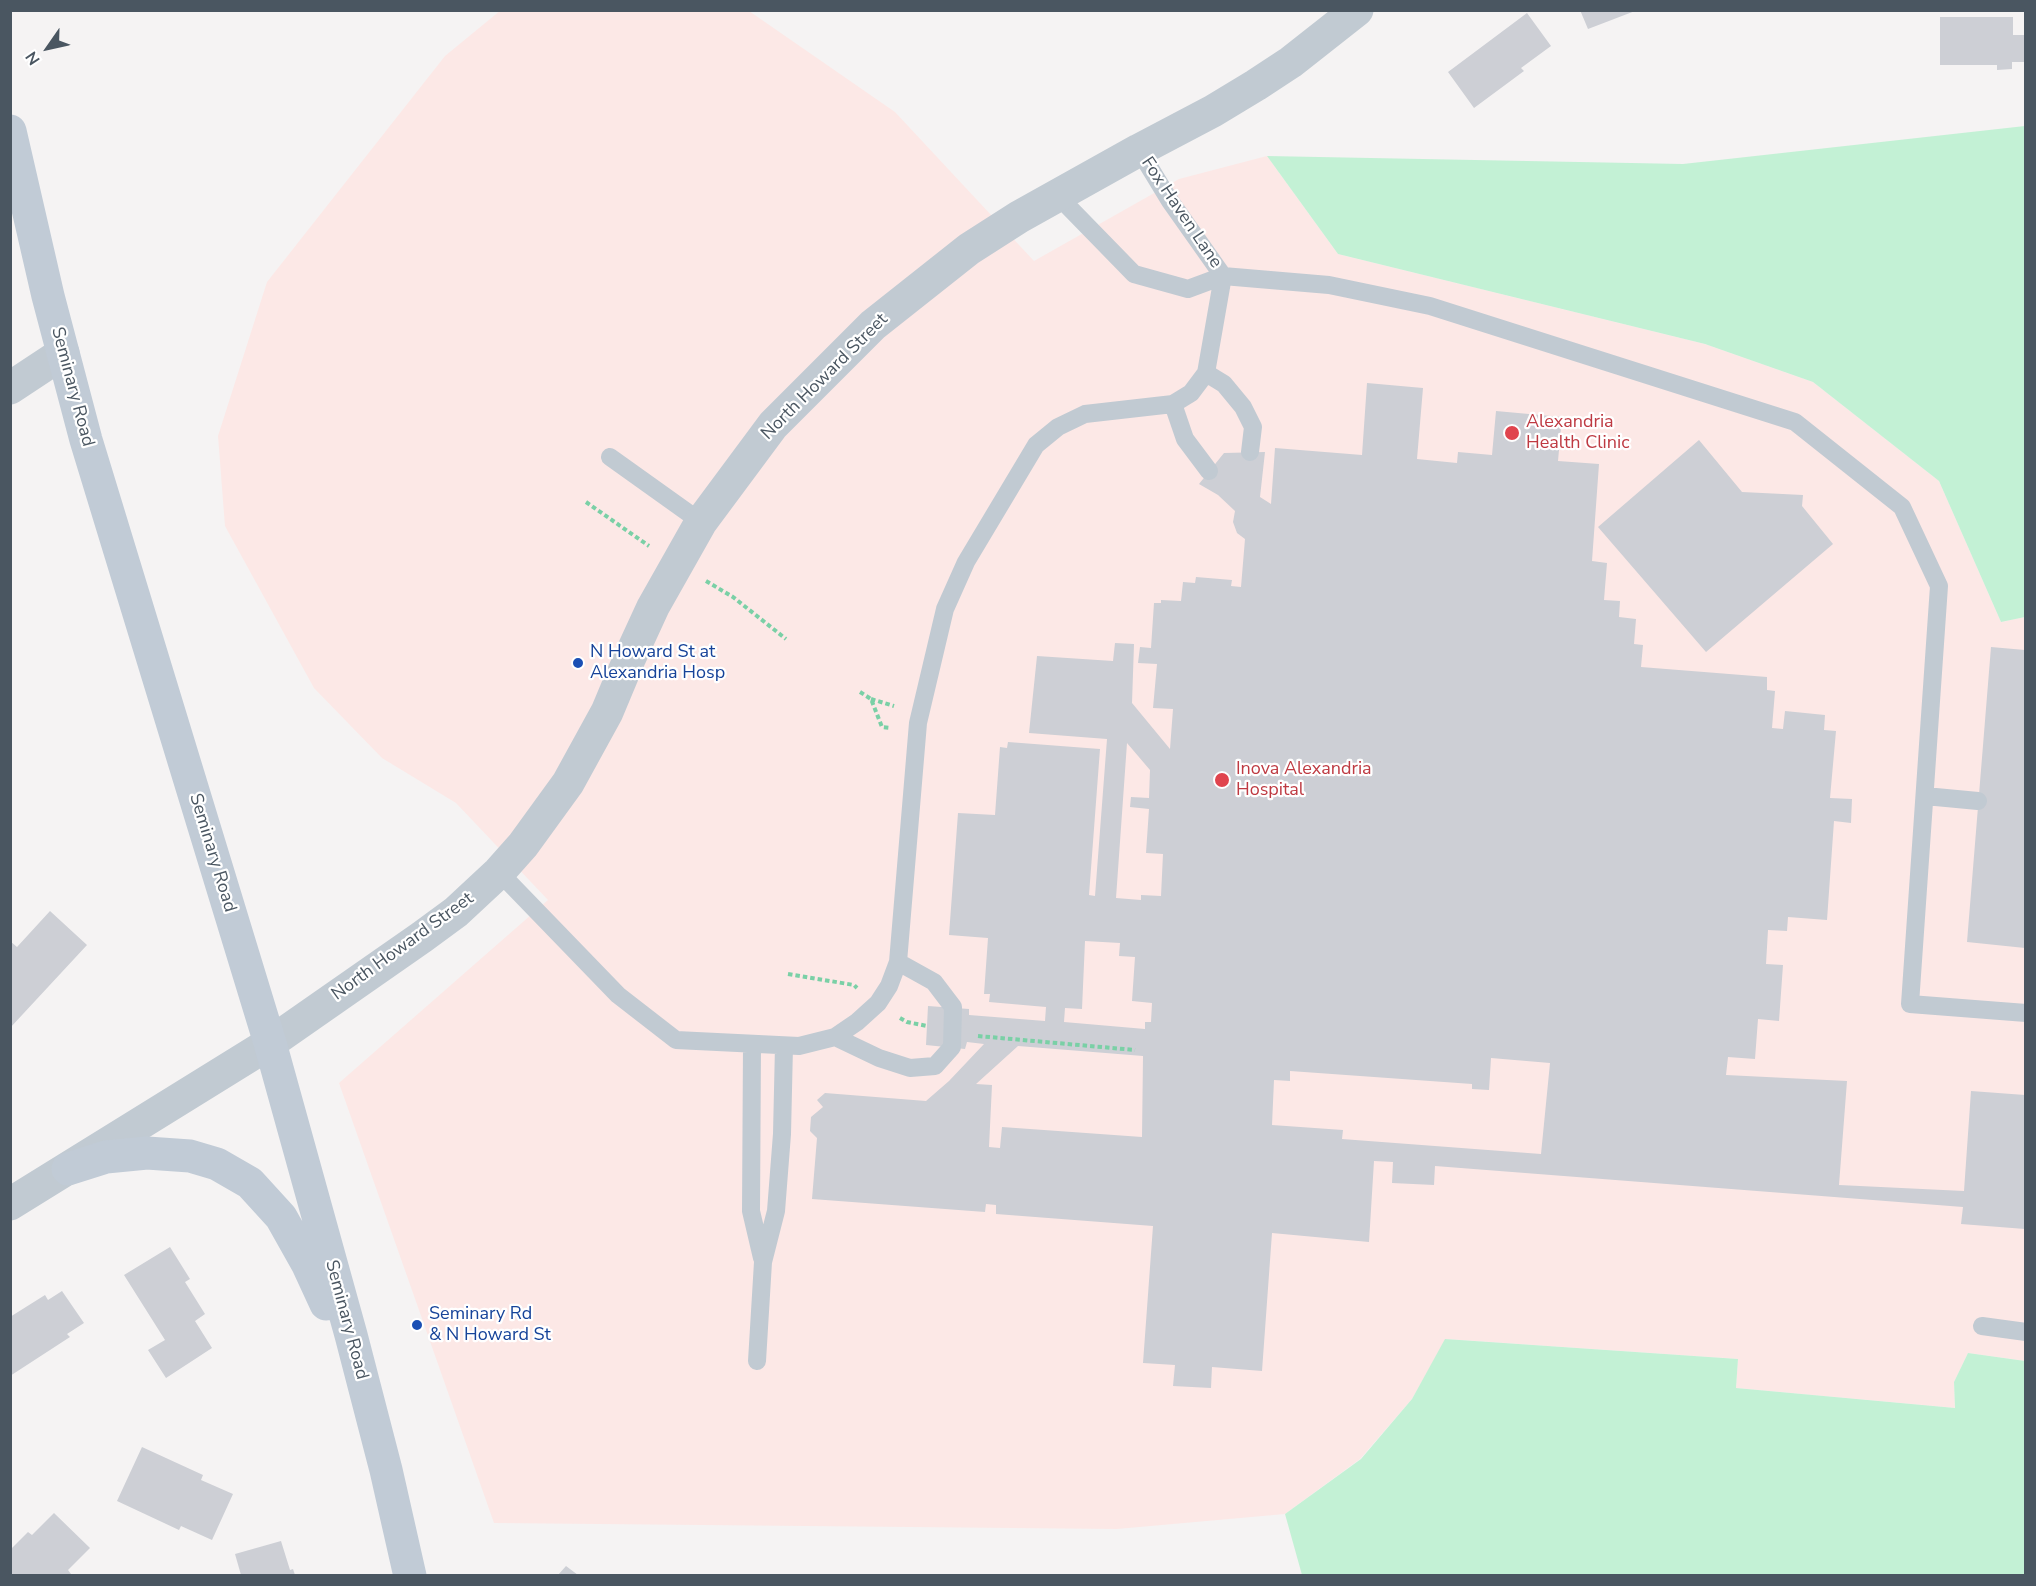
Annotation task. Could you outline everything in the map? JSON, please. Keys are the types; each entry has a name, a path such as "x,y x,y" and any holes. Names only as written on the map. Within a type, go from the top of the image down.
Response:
{"main road":[{"name":"Seminary Road","path":"10,131 63,353 106,508 270,1043 366,1393 410,1575"},
{"path":"68,1168 106,1157 147,1153 190,1156 217,1164 250,1183 281,1217 308,1264 366,1393"}],"street":[{"name":"North Howard Street","path":"10,1204 270,1043 422,938 456,912 499,872 523,845 568,783 607,712 653,607 701,522 773,425 873,325 969,249 1019,217 1256,86 1292,62 1357,10"},
{"path":"10,387 63,353"}],"lane":[{"name":"Fox Haven Lane","path":"1139,150 1170,201 1223,276"},
{"path":"1058,195 1134,274 1188,289 1223,276 1329,285 1430,306 1795,422 1902,507 1939,586 1910,1004 2025,1013"},
{"path":"499,872 618,995 676,1040 799,1046 835,1037 857,1022 878,1003 889,986 898,962 918,723 945,609 966,562 1036,445 1058,427 1085,414 1173,404 1191,393 1206,373 1223,276"},
{"path":"1206,373 1224,384 1243,407 1253,427 1250,452"},
{"path":"1173,404 1185,439 1209,471"},
{"path":"610,457 701,522"},
{"path":"1925,796 1978,801"},
{"path":"835,1037 879,1058 910,1068 935,1066 952,1047 953,1007 934,982 898,962"},
{"path":"752,1045 751,1211 763,1262"},
{"path":"757,1361 763,1262 776,1211 782,1134 784,1046"},
{"path":"1982,1326 2025,1332"}],"path":[{"path":"860,692 871,699 899,708"},
{"path":"871,699 882,727 893,729 895,722"}],"shaded area":[{"name":"Inova Alexandria Hospital","path":"501,10 749,11 895,112 1034,261 1179,179 1267,156 1338,254 1705,344 1813,382 1939,481 2001,622 2025,617 2025,1361 1968,1353 1954,1382 1955,1408 1736,1388 1738,1359 1446,1339 1412,1399 1360,1459 1285,1514 1117,1529 494,1523 339,1083 548,900 456,803 382,758 314,688 225,526 218,436 267,282 445,56"}],"green space":[{"path":"2025,126 2025,617 2001,622 1939,481 1813,382 1705,344 1338,254 1267,156 1683,164"},
{"path":"1445,1339 1738,1359 1736,1388 1955,1408 1954,1382 1968,1353 2025,1361 2025,1575 1302,1575 1285,1514 1361,1459 1412,1399"}],"building":[{"path":"1580,10 1635,10 1635,11 1588,29"},
{"path":"1527,13 1551,46 1521,68 1524,71 1474,108 1448,72"},
{"path":"1940,17 2013,17 2013,35 2025,35 2025,62 2012,62 2012,69 1997,70 1997,65 1940,65"},
{"path":"1367,383 1423,388 1417,459 1457,463 1458,452 1492,455 1496,411 1562,417 1558,461 1599,464 1592,561 1607,563 1604,600 1620,601 1619,617 1636,619 1634,644 1643,645 1641,667 1767,677 1767,690 1775,691 1772,728 1783,729 1785,711 1825,715 1824,730 1836,731 1830,798 1852,799 1851,823 1834,821 1827,920 1788,917 1787,931 1768,930 1766,964 1783,965 1779,1021 1758,1019 1755,1059 1728,1057 1726,1075 1847,1081 1839,1185 1964,1191 1971,1091 2025,1095 2025,1229 1961,1224 1963,1207 1435,1166 1434,1185 1392,1183 1393,1162 1374,1161 1369,1242 1272,1233 1262,1371 1212,1367 1211,1388 1173,1386 1175,1365 1143,1363 1153,1226 996,1214 996,1205 986,1204 985,1212 812,1199 817,1138 810,1131 811,1117 823,1107 817,1100 825,1093 926,1101 949,1081 984,1044 967,1042 965,1049 926,1045 928,1006 969,1009 969,1015 1045,1021 1046,1007 989,1002 990,994 984,994 988,938 949,935 958,813 995,815 1000,747 1007,748 1008,742 1100,749 1089,895 1095,896 1107,739 1029,733 1037,656 1113,661 1115,643 1134,644 1132,703 1170,749 1173,709 1153,708 1157,664 1138,663 1140,647 1151,648 1154,603 1161,603 1161,600 1181,601 1183,582 1195,583 1196,577 1232,580 1231,586 1241,587 1245,539 1237,533 1233,522 1235,511 1218,495 1199,484 1224,453 1265,452 1260,497 1271,504 1275,448 1362,455","holes":["1127,743 1150,770 1149,798 1131,797 1130,807 1149,809 1146,853 1163,854 1161,896 1141,895 1141,900 1116,898","1085,941 1120,943 1119,956 1135,957 1132,1001 1152,1003 1151,1022 1145,1022 1145,1029 1064,1022 1065,1008 1082,1009","1018,1046 1143,1056 1142,1137 1002,1127 1000,1148 989,1147 992,1085 976,1084","1491,1058 1550,1063 1541,1154 1342,1139 1343,1130 1272,1125 1274,1080 1290,1081 1290,1071 1472,1084 1472,1089 1489,1090"]},
{"path":"1699,440 1742,492 1803,495 1802,506 1833,544 1706,652 1598,527"},
{"path":"1991,647 2025,650 2025,948 1967,942"},
{"path":"50,911 87,945 10,1028 10,941 17,947"},
{"path":"170,1247 190,1279 185,1282 205,1314 195,1321 212,1348 166,1378 148,1350 165,1340 124,1275"},
{"path":"62,1291 84,1323 67,1334 70,1337 10,1376 10,1317 45,1295 48,1300"},
{"path":"142,1447 203,1475 201,1480 233,1494 212,1540 181,1526 179,1530 117,1501"},
{"path":"54,1513 90,1548 68,1570 70,1575 10,1575 10,1550 28,1532 32,1535"},
{"path":"281,1541 290,1570 293,1569 295,1575 241,1575 235,1554"},
{"path":"566,1566 578,1575 558,1575"}],"place":[{"name":"Alexandria Health Clinic","path":"1512,433"},
{"name":"N Howard St at Alexandria Hosp","path":"578,663"},
{"name":"Inova Alexandria Hospital","path":"1222,780"},
{"name":"Seminary Rd & N Howard St","path":"417,1325"}]}
